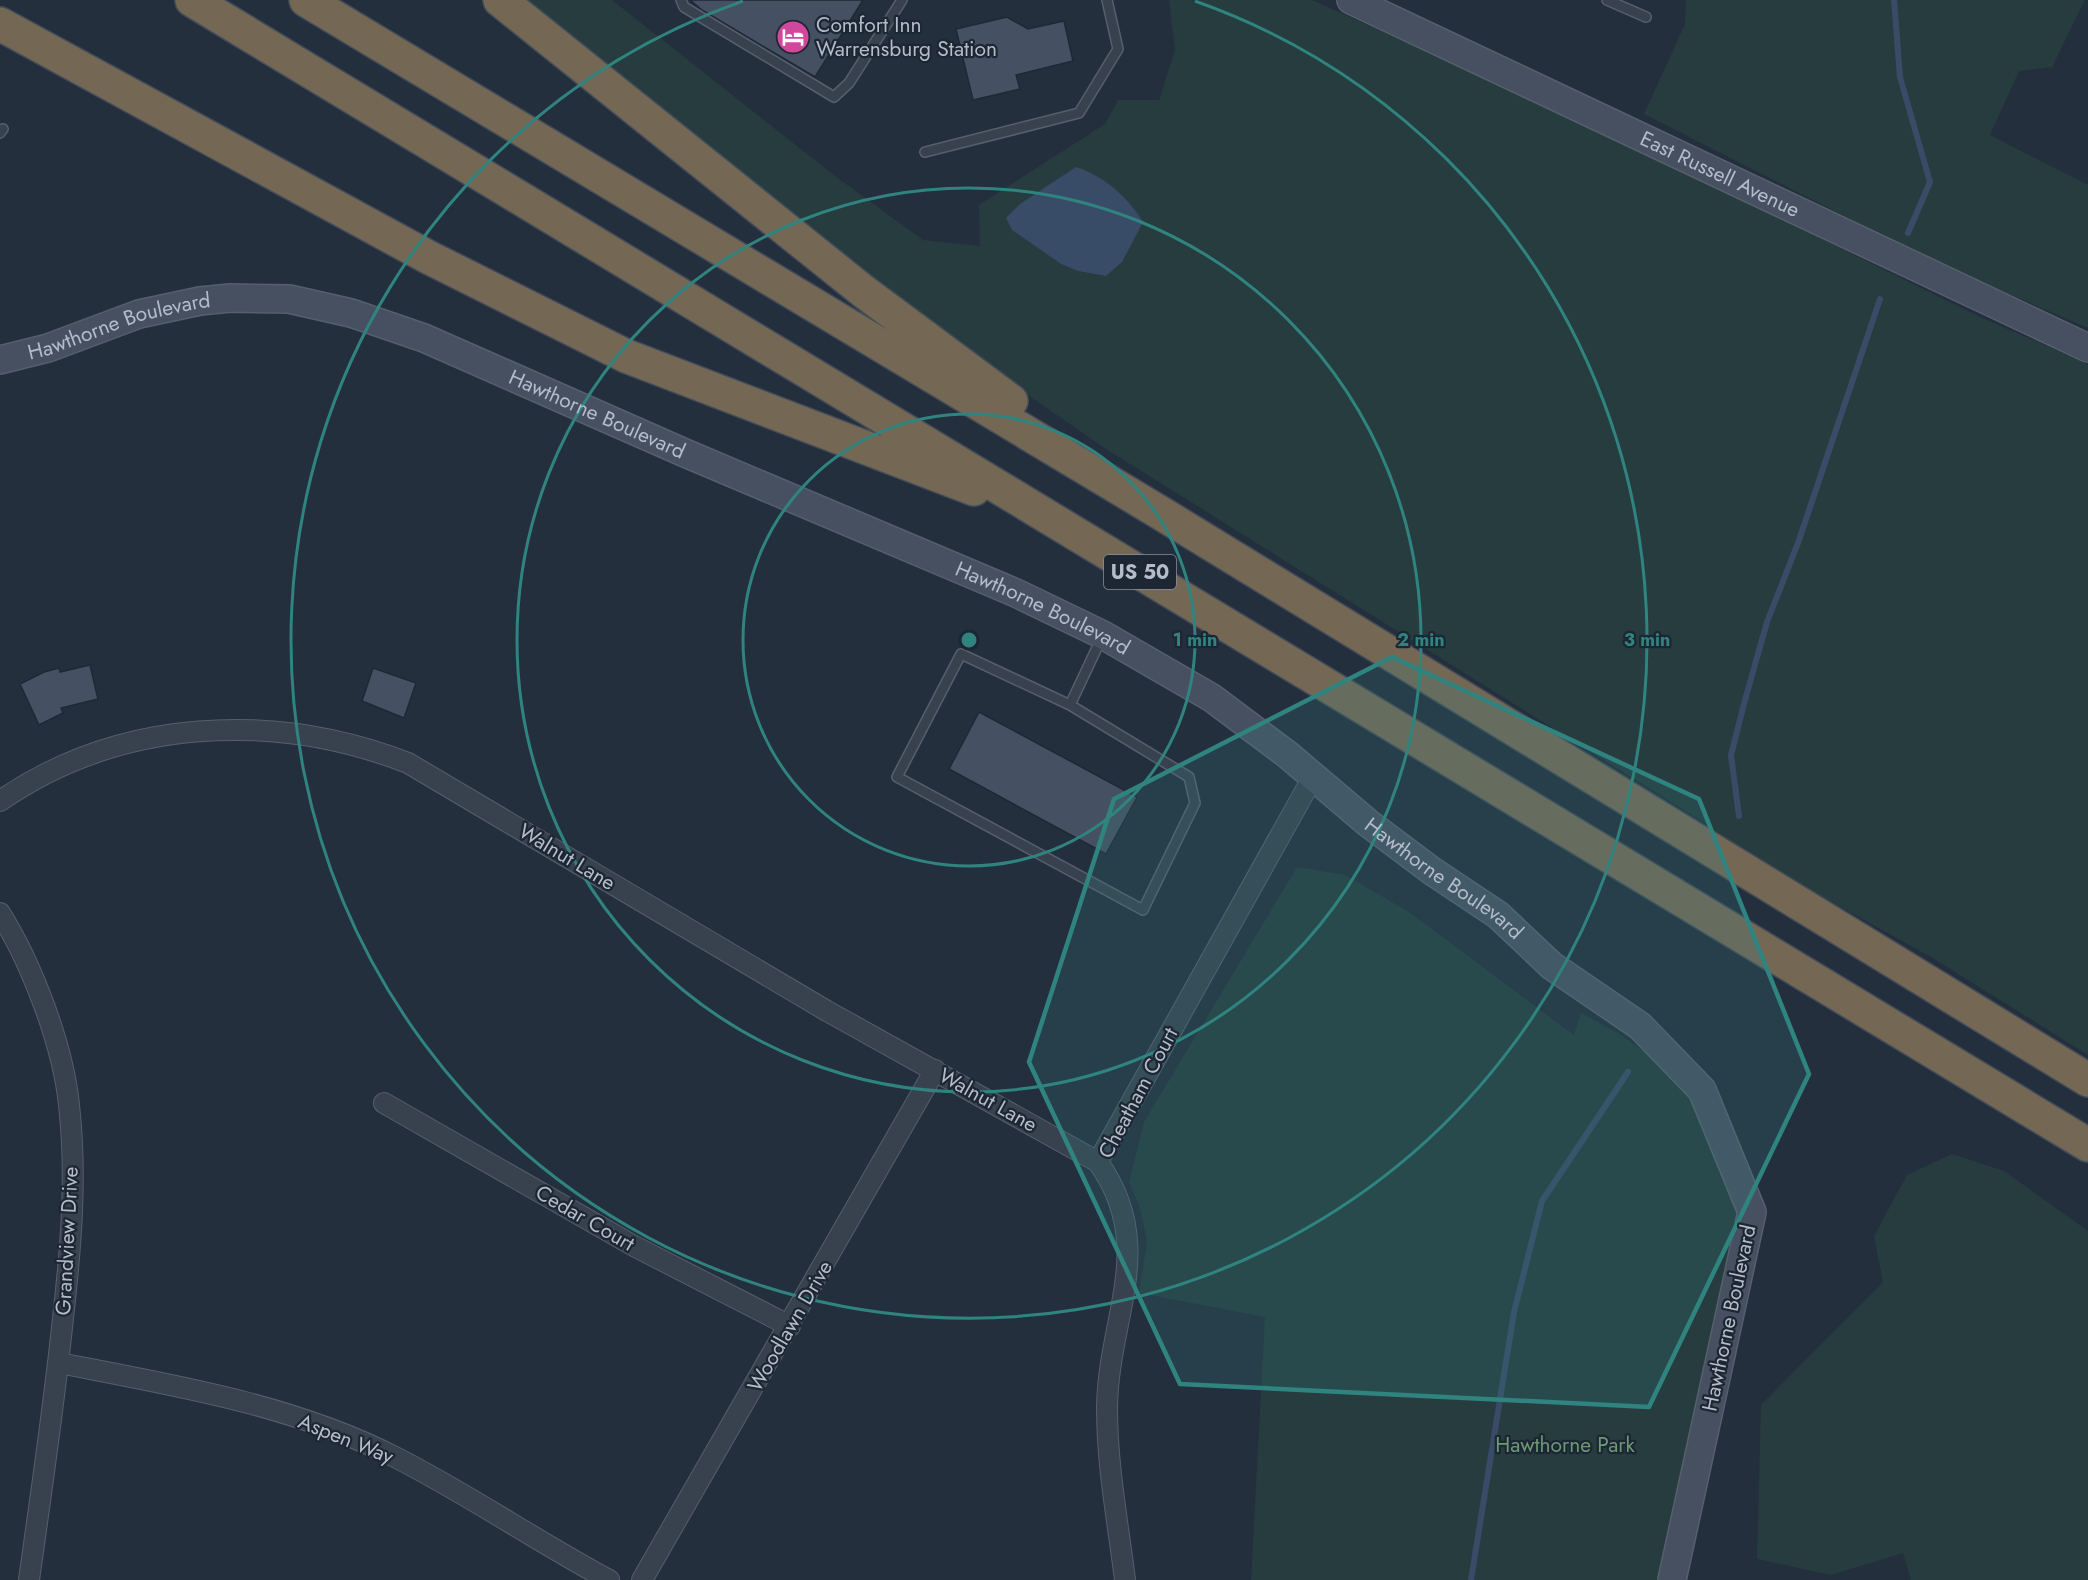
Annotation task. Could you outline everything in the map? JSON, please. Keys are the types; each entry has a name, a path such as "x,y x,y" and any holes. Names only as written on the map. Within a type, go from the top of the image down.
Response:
{"highway":[{"name":"US 50","path":"192,0 2088,1146"},
{"name":"US 50","path":"306,0 1164,515 2088,1080"},
{"path":"500,0 863,291 1164,515"},
{"path":"0,24 428,257 626,356 1044,514"}],"street":[{"name":"East Russell Avenue","path":"1351,0 2088,348"},
{"name":"Hawthorne Boulevard","path":"0,360 48,348 140,314 200,302 230,298 289,299 323,305 424,338 685,453 1016,593 1103,635 1212,698 1432,871 1498,915 1552,966 1640,1026 1702,1089 1752,1212 1672,1580"},
{"name":"Walnut Lane","path":"0,801 31,779 104,748 129,740 182,733 235,730 272,731 368,747 408,763 827,1011 1098,1162"},
{"name":"Cheatham Court","path":"1125,1580 1112,1488 1107,1410 1109,1370 1128,1281 1128,1232 1114,1186 1098,1162 1313,777"},
{"name":"Grandview Drive","path":"0,913 40,994 52,1029 69,1102 72,1153 71,1242 59,1363 29,1580"},
{"name":"Woodlawn Drive","path":"642,1580 935,1070"},
{"name":"Cedar Court","path":"384,1103 634,1246 790,1326"},
{"name":"Aspen Way","path":"59,1363 203,1391 326,1427 395,1457 609,1580"}],"lane":[{"path":"681,0 684,7 834,97 849,82 902,0"},
{"path":"925,152 1079,113 1118,49 1107,0"},
{"path":"1607,0 1646,17"},
{"path":"1070,705 1103,635"},
{"path":"961,654 1070,705 1189,777 1195,803 1143,910 897,777 961,654"}],"highlighted area":[{"path":"1392,657 1699,799 1809,1074 1649,1407 1180,1384 1029,1062 1114,799"}],"green space":[{"path":"527,0 612,0 835,176 923,240 980,246 979,205 1105,124 1118,100 1159,100 1175,50 1169,0 1312,0 1601,130 1978,316 2088,364 2088,1055 1931,957 1739,851 1711,827 1106,449 1022,391 822,239","holes":["1012,230 1106,276 1078,271 1061,264"]},
{"path":"1686,0 2085,0 2052,67 2019,71 1990,135 2088,185 2088,328 1941,265 1644,114 1685,24"},
{"name":"Hawthorne Park","path":"1297,867 1345,875 1409,912 1574,1035 1581,1013 1618,1033 1662,1064 1692,1090 1741,1201 1672,1580 1251,1580 1265,1317 1139,1293 1147,1241 1140,1208 1129,1182 1144,1122"},
{"path":"1952,1154 2004,1171 2088,1231 2088,1580 1911,1580 1903,1553 1831,1575 1757,1559 1761,1405 1883,1282 1874,1236 1907,1175"}],"water":[{"path":"1076,167 1114,188 1143,222 1122,262 1106,276 1078,271 1061,264 1012,230 1006,218 1020,204"}],"building":[{"name":"Comfort Inn Warrensburg Station","path":"690,0 863,0 815,77 702,10"},
{"path":"1007,17 1028,29 1064,21 1073,61 1016,75 1020,89 973,100 956,29"},
{"path":"90,665 98,699 61,708 63,713 39,725 20,684 44,672 59,668 60,672"},
{"path":"373,668 416,683 404,718 362,701"},
{"path":"979,712 1137,797 1106,854 949,769"}],"waterway":[{"path":"1894,0 1900,77 1930,182 1908,233"},
{"path":"1739,816 1731,755 1745,700 1767,622 1798,543 1880,299"},
{"path":"1471,1580 1514,1312 1542,1201 1628,1072"}],"place":[{"name":"Comfort Inn Warrensburg Station","path":"793,37"}]}
